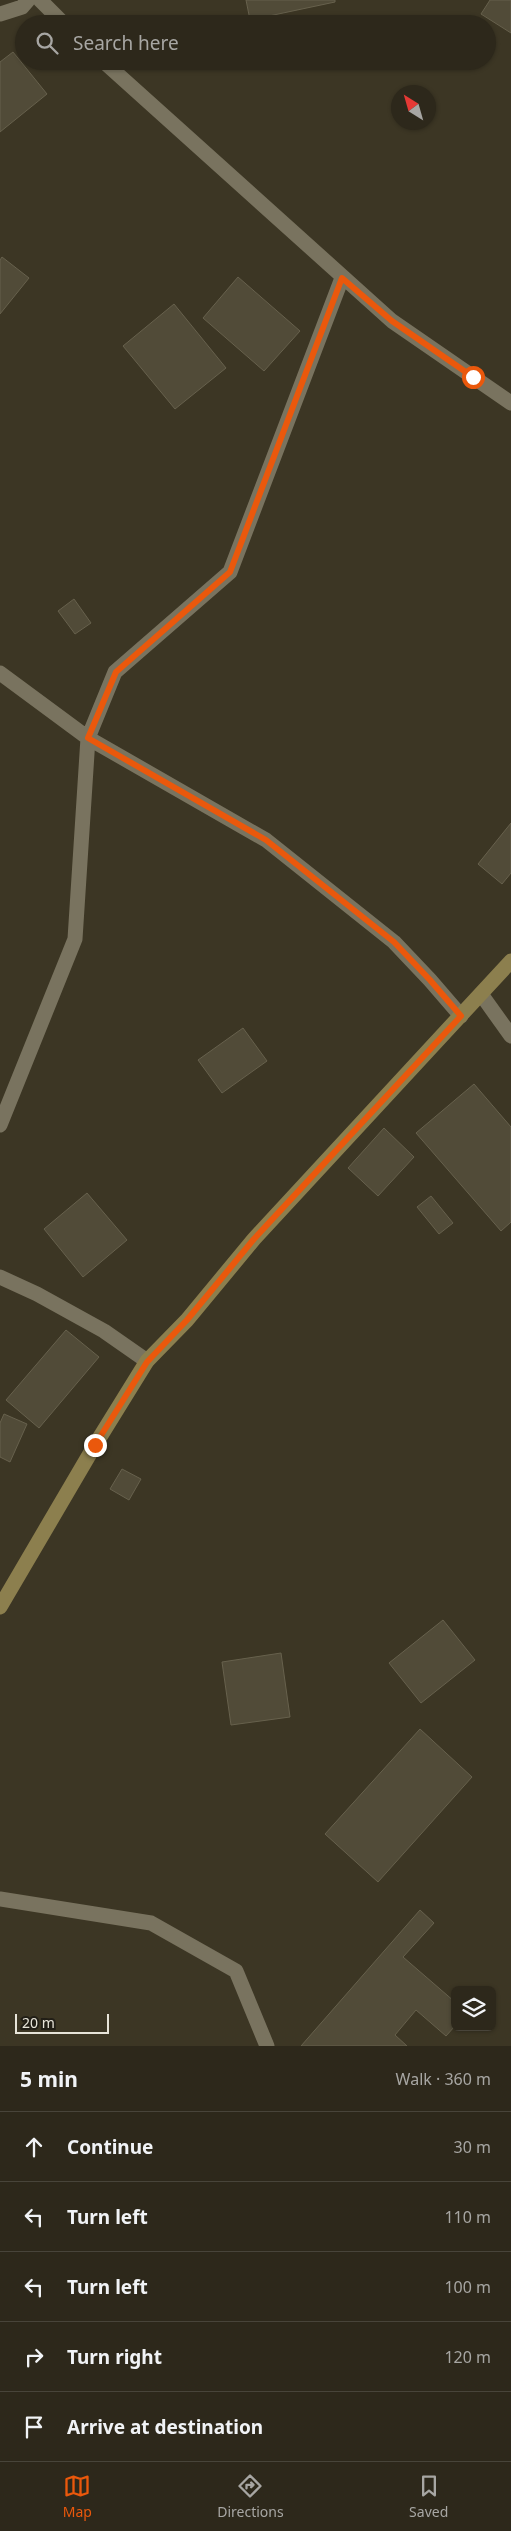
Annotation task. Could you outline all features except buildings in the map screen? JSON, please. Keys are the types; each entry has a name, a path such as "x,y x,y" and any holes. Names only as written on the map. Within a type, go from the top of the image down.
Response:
{"main road":[{"path":"0,1607 95,1445 147,1362 187,1320 254,1239 511,961"}],"street":[{"path":"0,14 22,7 28,0"},
{"path":"40,0 55,15"},
{"path":"113,70 392,321 511,403"},
{"path":"0,1125 75,939 88,738 116,672 230,572 342,278"},
{"path":"0,673 88,738 266,840 394,942 461,1016"},
{"path":"481,994 511,1036"},
{"path":"0,1277 37,1294 104,1331 147,1362"},
{"path":"0,1899 151,1923 236,1971 268,2046"}],"route":[{"path":"95,1445 147,1362 187,1320 254,1239 461,1016 394,942 266,840 200,800 88,738 116,672 230,572 342,278 392,321 473,377"}]}
